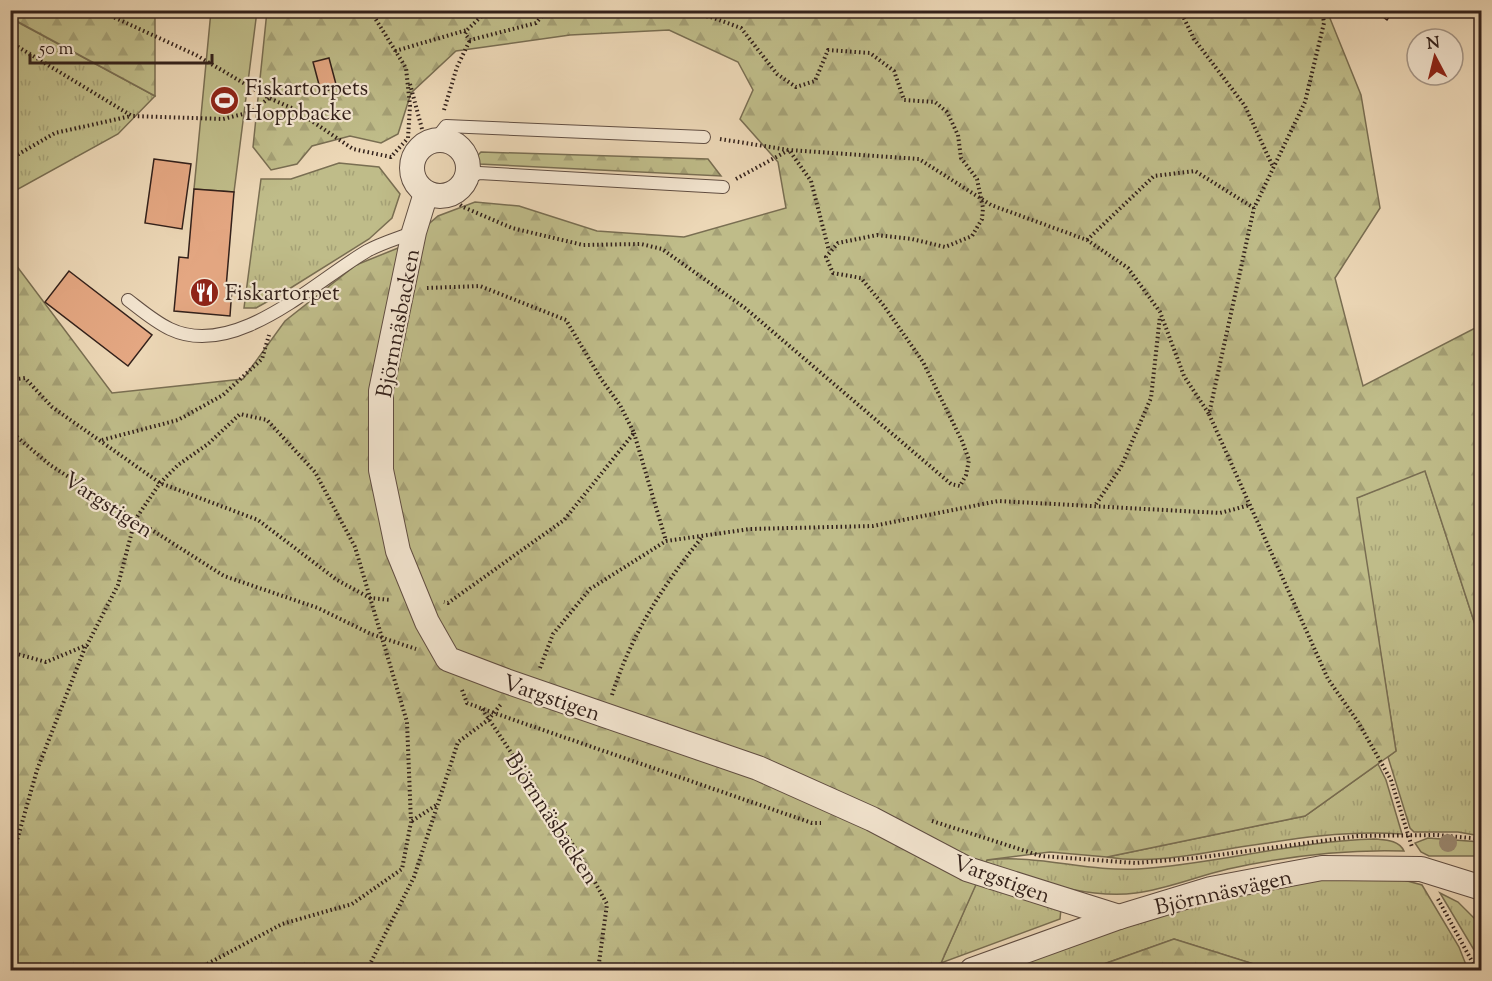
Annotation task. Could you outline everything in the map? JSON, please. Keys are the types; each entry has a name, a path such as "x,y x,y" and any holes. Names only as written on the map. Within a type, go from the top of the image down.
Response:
{"street":[{"name":"Björnnäsbacken","path":"430,142 448,141 465,153 469,170 447,189 414,232 381,391 381,459 398,551 427,622 448,659"},
{"path":"430,142 417,152 412,170 419,187 447,189"},
{"name":"Vargstigen","path":"448,659 758,768 872,819 967,869 1119,917"},
{"name":"Björnnäsvägen","path":"972,970 1119,917 1211,889 1322,868 1421,869 1482,888"}],"lane":[{"path":"430,142 446,126 704,137"},
{"path":"447,189 478,174 723,187"},
{"path":"128,300 171,330 202,336 239,331 276,313 318,282 369,250 414,232"}],"path":[{"path":"98,10 196,55 269,98 294,109 352,149 391,157 408,138 410,106 405,68"},
{"path":"370,10 405,68 430,142"},
{"path":"395,51 467,30 488,10"},
{"path":"430,142 457,67 470,40 536,23 548,10"},
{"path":"447,189 464,207 512,228 583,245 641,244 662,249 745,308 951,484 960,486 966,475 969,460 923,362 884,306 861,278 833,273 826,257 838,243 877,235 912,239 945,247 972,236 982,219 977,179 961,158 958,135 946,112 935,102 904,100 894,71 870,53 828,50 815,81 796,87 777,74 741,28 711,17 656,10"},
{"path":"1180,10 1194,39 1245,106 1274,168"},
{"path":"1209,414 1254,208 1305,102 1324,23 1322,10"},
{"path":"467,30 465,34 470,40"},
{"path":"10,42 132,116"},
{"path":"10,69 13,74 10,80"},
{"path":"10,159 55,133 132,116 223,119 251,112 269,98"},
{"path":"704,137 789,150 919,159 991,206 1087,240 1128,268 1160,312 1184,376 1209,414 1328,679 1358,722 1391,780 1408,837 1421,869 1474,964 1475,970"},
{"path":"723,187 789,150"},
{"path":"789,150 811,181 829,251"},
{"path":"1087,240 1154,176 1195,171 1254,208"},
{"path":"419,284 425,288 480,286 566,320 620,405 634,433 666,542"},
{"path":"1096,504 1121,467 1150,398 1160,312"},
{"path":"102,441 178,420 224,395 262,359 276,313"},
{"path":"10,380 25,378 52,407 160,483 258,520 337,580 370,598 448,603 564,520 634,433"},
{"path":"10,865 37,770 87,645 118,585 135,520 160,483 177,465 208,444 240,414 267,420 315,472 355,547 407,722 411,822 402,869 377,887 351,904 282,924 196,970"},
{"name":"Vargstigen","path":"10,431 50,465 224,576 318,608 382,639 448,659"},
{"path":"532,690 553,634 590,589 666,542 750,529 873,526 998,501 1096,504 1220,513 1250,505"},
{"path":"606,715 624,657 665,582 703,536"},
{"path":"10,652 46,662 87,645"},
{"path":"448,659 467,702 812,823 824,822"},
{"path":"367,970 414,877 458,742 488,720 504,701 506,681"},
{"name":"Björnnäsbacken","path":"481,707 582,857 607,904 598,970"},
{"path":"411,822 438,804"},
{"path":"926,819 1041,856 1136,863 1196,858 1347,837 1408,837 1437,834 1482,839"}],"green space":[{"path":"10,11 155,11 155,96 11,18"},
{"name":"Fiskartorpets Hoppbacke","path":"211,11 257,11 234,192 194,189"},
{"path":"267,11 1327,11 1361,95 1380,208 1335,278 1363,386 1481,325 1481,643 1425,471 1357,498 1396,751 1305,816 1107,857 1050,852 987,860 941,963 924,970 11,970 10,257 112,393 243,379 285,321 356,265 403,246 438,216 475,202 519,206 597,231 684,237 786,208 778,162 740,119 753,90 738,62 669,30 570,35 456,51 411,93 398,134 381,143 350,136 312,146 297,164 271,170 253,147"},
{"path":"10,18 155,96 118,134 11,193"},
{"path":"481,152 708,159 721,176 479,164 475,158"},
{"path":"339,163 379,167 400,194 392,218 369,239 281,294 256,308 244,308 261,179 291,179"},
{"path":"1425,470 1481,643 1481,836 1458,832 1414,832 1410,828 1388,757 1396,751 1356,498"},
{"path":"1378,764 1386,780 1402,834 1359,833 1318,836 1154,859 1107,857 1305,816"},
{"path":"1428,838 1481,842 1481,856 1429,856 1421,852 1415,843"},
{"path":"1375,839 1396,843 1404,851 1338,852 1272,860 1136,893 1078,891 985,864 987,860 1025,859 1100,868 1138,869 1315,844"},
{"path":"1364,877 1400,879 1422,885 1459,947 1468,970 1273,970 1174,939 1087,970 994,970 1202,902 1310,880"},
{"path":"978,879 1061,908 1060,919 941,963"},
{"path":"1440,893 1458,902 1481,925 1479,947 1474,950"},
{"path":"1174,939 1273,970 1087,970"}],"building":[{"path":"1374,10 1394,10 1387,20"},
{"path":"329,58 337,88 321,92 313,62"},
{"path":"154,159 191,164 182,229 145,223"},
{"path":"194,189 234,192 226,288 232,288 230,316 174,311 179,257 188,258"},
{"path":"69,271 152,335 128,366 45,302"}],"place":[{"name":"Fiskartorpets Hoppbacke","path":"224,100"},
{"name":"Fiskartorpet","path":"204,292"}]}
